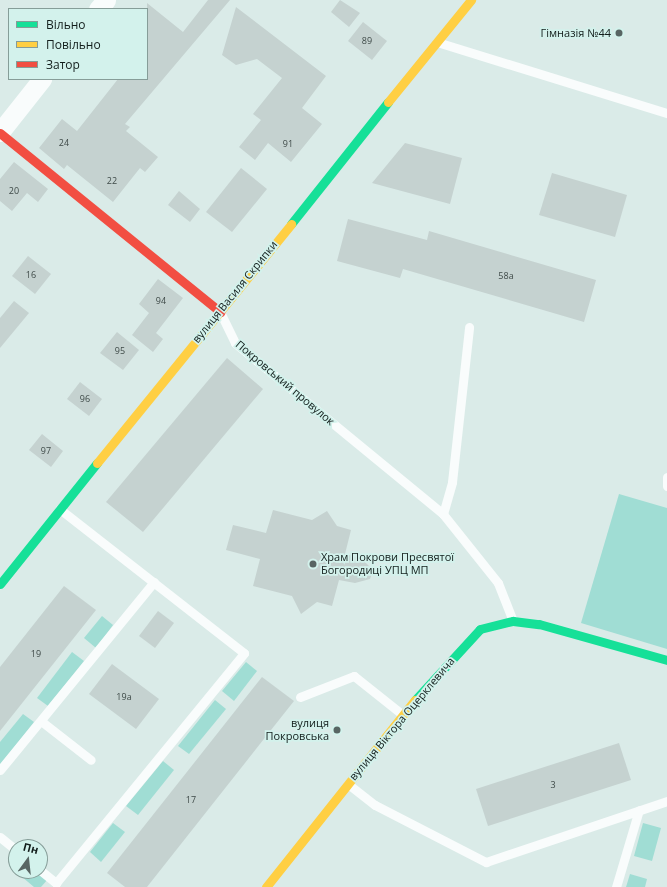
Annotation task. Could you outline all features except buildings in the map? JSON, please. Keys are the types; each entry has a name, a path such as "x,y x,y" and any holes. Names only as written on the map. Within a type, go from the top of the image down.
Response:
{"street":[{"path":"99,8 106,0"},
{"name":"вулиця Василя Скрипки","path":"0,584 59,508 220,312 435,41 471,0"},
{"path":"0,132 41,80"},
{"name":"Покровський провулок","path":"0,132 220,312"},
{"name":"вулиця Віктора Оцерклевича","path":"266,887 439,670 480,629 513,621 556,627 667,660"}],"lane":[{"path":"435,41 667,113"},
{"name":"Покровський провулок","path":"220,312 235,343 443,514 498,583 513,621"},
{"path":"443,514 452,482 469,327"},
{"path":"667,477 667,486"},
{"path":"55,885 244,653 59,508"},
{"path":"0,770 154,582"},
{"path":"300,696 354,676 403,714"},
{"path":"41,720 91,760"},
{"path":"348,784 375,805 486,862 667,801"},
{"path":"616,887 639,810"},
{"path":"0,837 8,844"}],"shaded area":[{"path":"619,494 667,508 667,649 581,623"},
{"path":"102,616 113,625 96,648 84,638"},
{"path":"72,652 84,661 48,706 37,698"},
{"path":"246,662 257,671 234,701 222,691"},
{"path":"215,700 226,709 189,754 178,746"},
{"path":"23,714 34,722 0,765 0,742"},
{"path":"163,761 174,770 138,815 126,806"},
{"path":"113,823 125,832 101,862 90,852"},
{"path":"643,823 661,828 652,861 634,856"},
{"path":"630,874 647,879 645,887 626,887"},
{"path":"24,879 48,879 41,887 34,887"}],"traffic: fast":[{"path":"291,224 388,102"},
{"path":"0,584 97,463"},
{"path":"415,700 480,629 513,621 539,624 667,660"}],"traffic: slow":[{"path":"388,102 471,0"},
{"path":"97,463 291,224"},
{"path":"266,887 415,700"}],"traffic: jam":[{"path":"0,133 220,312"}],"place":[{"name":"Гімназія №44","path":"619,33"},
{"name":"Храм Покрови Пресвятої Богородиці УПЦ МП","path":"313,564"},
{"name":"вулиця Покровська","path":"337,730"}]}
